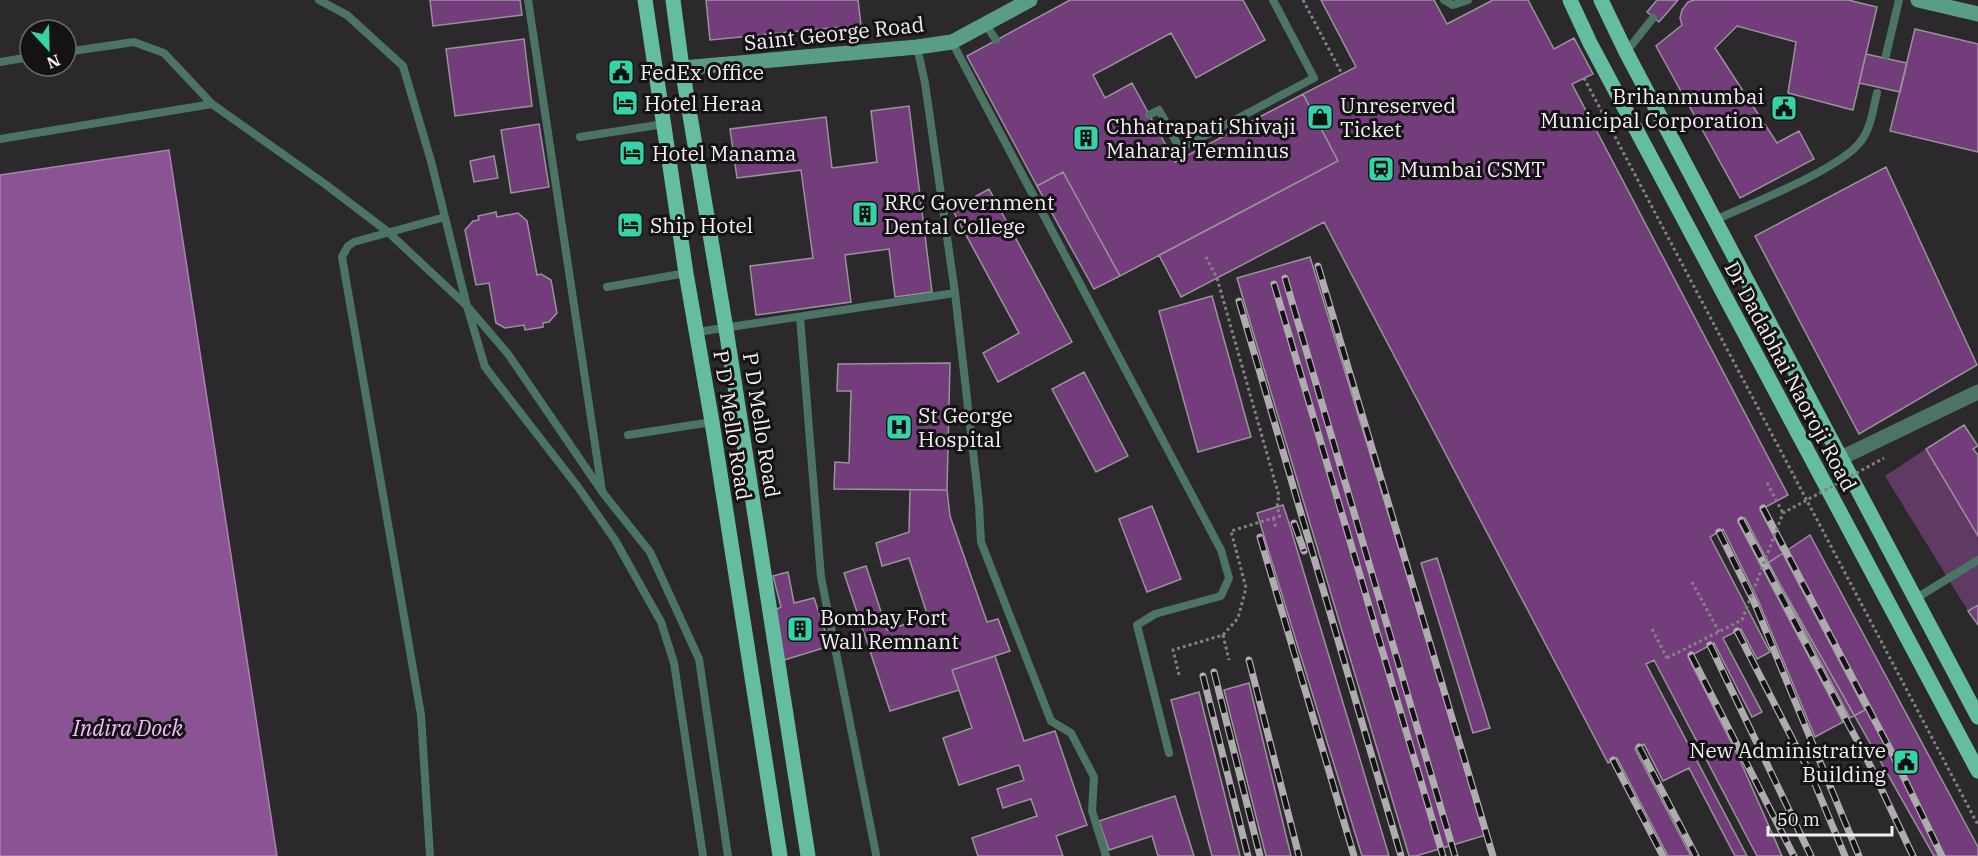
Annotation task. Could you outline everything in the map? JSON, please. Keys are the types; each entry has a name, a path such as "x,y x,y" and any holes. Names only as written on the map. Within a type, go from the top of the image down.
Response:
{"main road":[{"name":"P D' Mello Road","path":"645,0 686,273 712,422 780,856"},
{"name":"P D Mello Road","path":"673,0 808,856"},
{"name":"Saint George Road","path":"682,68 952,42 1030,0"},
{"name":"Dr Dadabhai Naoroji Road","path":"1570,0 1590,43 1978,771"},
{"name":"Dr Dadabhai Naoroji Road","path":"1600,0 1978,717"},
{"path":"1611,0 1615,30"},
{"path":"1918,0 1978,14"}],"street":[{"path":"1840,458 1978,392"}],"lane":[{"path":"319,0 347,15 403,66 431,161 467,306 485,367 578,487 615,540 661,622 674,663 703,856"},
{"path":"528,0 603,493"},
{"path":"1149,115 1159,110 1180,149 1314,78 1273,0"},
{"path":"1444,0 1453,5 1468,0"},
{"path":"1886,55 1899,0"},
{"path":"1626,52 1653,18"},
{"path":"986,25 996,40"},
{"path":"78,50 134,42 164,53 212,104 388,232 467,306 520,370 603,493 650,552 699,659 728,856"},
{"path":"952,42 1221,550 1229,578 1221,596 1155,614 1137,625 1168,753"},
{"path":"917,47 925,83 955,293 979,504 981,542 1051,721 1071,733 1094,777 1092,811 1106,856"},
{"path":"0,62 18,59"},
{"path":"1715,220 1820,171 1850,152 1860,144 1866,134 1877,93"},
{"path":"0,139 212,104"},
{"path":"580,137 664,124"},
{"path":"430,856 421,715 342,257 348,246 354,243 445,217"},
{"path":"607,287 686,273"},
{"path":"697,332 955,293"},
{"path":"800,317 821,577 876,854"},
{"path":"628,435 712,422"},
{"path":"1916,599 1978,560"}],"path":[{"path":"1303,0 1342,74"},
{"path":"1584,78 1978,825"},
{"path":"1179,675 1173,650 1223,635 1238,618 1246,588 1230,531 1280,516 1277,507 1279,496 1217,278 1206,257"},
{"path":"1652,629 1667,658 1742,620 1783,513 1884,458"},
{"path":"1767,483 1783,513"},
{"path":"1273,518 1276,527"},
{"path":"1692,582 1719,632"},
{"path":"1223,635 1229,660"}],"shaded area":[{"path":"1926,449 1978,536 1978,605 1968,611 1885,476"}],"water":[{"name":"Indira Dock","path":"169,150 277,856 0,856 0,175"}],"building":[{"path":"430,0 520,0 522,15 433,26"},
{"path":"706,0 858,0 861,25 710,40"},
{"name":"Chhatrapati Shivaji Maharaj Terminus","path":"1070,0 1243,0 1265,40 1196,78 1171,33 1093,75 1105,98 1132,83 1175,162 1303,94 1338,161 1120,276 1063,172 1037,186 967,56"},
{"name":"Mumbai CSMT","path":"1321,0 1434,0 1447,24 1493,0 1528,0 1554,49 1574,38 1593,74 1572,84 1788,495 1760,510 1865,710 1850,718 1745,518 1741,520 1738,522 1843,722 1815,737 1758,600 1723,529 1710,537 1770,652 1757,659 1741,629 1723,638 1762,712 1752,717 1714,643 1688,657 1739,758 1782,856 1757,856 1654,660 1646,664 1747,856 1735,856 1689,768 1663,781 1644,744 1635,749 1691,856 1668,856 1617,758 1608,763 1324,222 1181,297 1159,255 1338,161 1303,94 1356,67"},
{"path":"1657,0 1678,0 1659,22 1647,12"},
{"path":"1694,0 1848,0 1877,7 1853,110 1788,93 1796,42 1737,26 1715,48 1777,143 1799,131 1814,159 1740,198 1656,46 1682,25 1680,18 1682,10 1688,2"},
{"path":"1915,29 1978,44 1978,152 1890,131"},
{"path":"524,39 532,106 455,116 446,49"},
{"path":"1866,54 1907,63 1900,92 1859,83"},
{"name":"RRC Government Dental College","path":"909,106 932,292 895,297 889,249 845,255 851,302 756,315 750,266 813,258 801,170 737,178 730,129 826,117 832,168 877,162 871,111"},
{"path":"539,124 549,187 511,193 501,130"},
{"path":"494,156 498,178 474,182 470,161"},
{"path":"1886,167 1977,365 1859,434 1755,236"},
{"path":"1063,172 1120,276 1094,289 1037,186"},
{"path":"989,189 1072,342 998,382 983,353 1019,333 952,209"},
{"path":"496,212 497,217 518,213 527,221 537,275 541,274 551,280 557,313 549,322 543,323 543,327 525,330 524,325 505,328 496,323 489,283 476,285 465,230 473,221 479,220 478,216"},
{"path":"1310,257 1486,835 1416,856 1409,856 1237,278"},
{"path":"1212,296 1251,437 1198,452 1159,311"},
{"name":"St George Hospital","path":"950,363 947,490 834,489 835,462 849,463 851,391 837,391 838,364"},
{"path":"1084,372 1128,456 1096,472 1052,389"},
{"path":"1964,425 1978,446 1973,449 1978,455 1978,536 1926,449"},
{"path":"910,490 947,490 950,516 987,622 998,619 1010,651 952,670 959,690 890,711 844,573 866,566 887,630 928,617 909,558 882,566 876,543 909,532"},
{"path":"1283,505 1389,856 1362,856 1257,513"},
{"path":"1152,506 1181,579 1147,592 1119,519"},
{"name":"New Administrative Building","path":"1810,535 1978,847 1978,856 1934,856 1768,563"},
{"path":"1437,558 1490,728 1473,733 1421,563"},
{"name":"Bombay Fort Wall Remnant","path":"788,572 794,603 814,598 830,646 781,661 772,612 781,607 773,576"},
{"path":"1978,605 1978,625 1968,611"},
{"path":"995,656 1024,741 1055,731 1087,825 1056,836 1063,856 978,856 972,838 1037,816 1031,799 1003,808 997,789 1024,780 1019,765 959,785 943,738 972,728 952,670"},
{"path":"1249,683 1291,856 1266,856 1224,690"},
{"path":"1199,692 1240,856 1212,856 1171,700"},
{"path":"1175,796 1194,856 1158,856 1152,836 1109,850 1099,821"}],"railway":[{"path":"1318,266 1493,856"},
{"path":"1285,278 1455,856"},
{"path":"1274,284 1443,856"},
{"path":"1239,301 1401,856"},
{"path":"1763,508 1893,755 1942,856"},
{"path":"1741,520 1871,767 1913,856"},
{"path":"1294,523 1304,551"},
{"path":"1719,532 1754,602 1859,856"},
{"path":"1260,537 1354,856"},
{"path":"1737,631 1812,777 1845,856"},
{"path":"1710,645 1811,856"},
{"path":"1691,655 1794,856"},
{"path":"1249,660 1299,856"},
{"path":"1214,672 1260,856"},
{"path":"1203,676 1248,856"},
{"path":"1639,747 1696,856"},
{"path":"1613,760 1663,856"}],"place":[{"name":"FedEx Office","path":"621,72"},
{"name":"Hotel Heraa","path":"625,103"},
{"name":"Brihanmumbai Municipal Corporation","path":"1784,108"},
{"name":"Unreserved Ticket","path":"1320,117"},
{"name":"Chhatrapati Shivaji Maharaj Terminus","path":"1086,138"},
{"name":"Hotel Manama","path":"632,153"},
{"name":"Mumbai CSMT","path":"1381,169"},
{"name":"RRC Government Dental College","path":"865,214"},
{"name":"Ship Hotel","path":"630,225"},
{"name":"St George Hospital","path":"899,427"},
{"name":"Bombay Fort Wall Remnant","path":"800,629"},
{"name":"New Administrative Building","path":"1906,762"}]}
